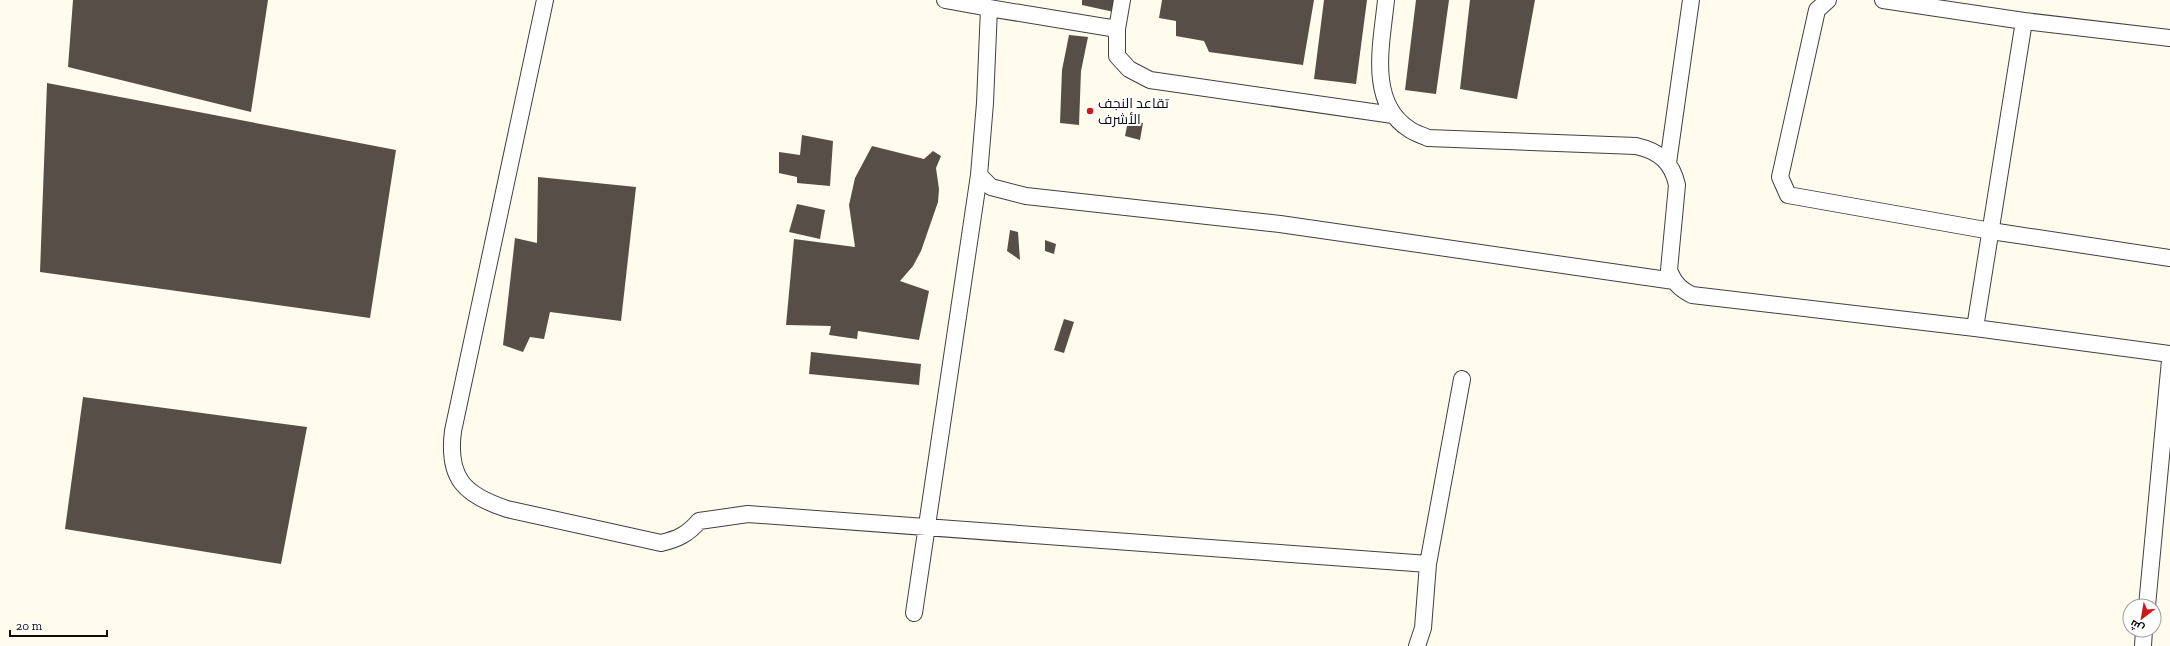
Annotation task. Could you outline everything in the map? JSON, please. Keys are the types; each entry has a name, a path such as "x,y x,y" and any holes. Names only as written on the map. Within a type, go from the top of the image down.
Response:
{"lane":[{"path":"545,0 453,431 451,452 456,473 468,490 486,502 507,509 661,543 676,540 690,532 699,521 748,514 1428,564"},
{"path":"945,0 1117,29"},
{"path":"1122,0 1117,29 1117,56 1129,69 1150,80 1393,115"},
{"path":"1386,0 1380,74 1383,95 1393,115 1408,129 1428,138 1636,146 1648,148 1659,154 1668,163 1674,173 1677,185 1669,270 1674,281 1682,289 1692,295 1975,328 2170,354"},
{"path":"1668,163 1691,0"},
{"path":"1828,0 1817,10 1780,177 1788,195 1991,231 2170,258"},
{"path":"1883,0 2024,21 2170,38"},
{"path":"914,613 979,175 986,103 989,8"},
{"path":"1975,328 2024,21"},
{"path":"979,175 991,187 1026,196 1280,224 1674,281"},
{"path":"2148,598 2170,360"},
{"path":"1417,646 1423,628 1428,564 1462,379"}],"building":[{"path":"73,0 268,0 251,112 68,67"},
{"path":"1082,0 1116,0 1114,12 1082,5"},
{"path":"1162,0 1314,0 1303,65 1209,52 1204,41 1176,36 1176,21 1159,18"},
{"path":"1324,0 1367,0 1356,84 1314,79"},
{"path":"1416,0 1449,0 1436,94 1405,90"},
{"path":"1470,0 1535,0 1517,99 1460,89"},
{"path":"1069,35 1088,37 1081,71 1079,125 1060,123 1062,70"},
{"path":"47,83 396,150 370,318 40,272"},
{"path":"1128,121 1143,123 1140,140 1125,136"},
{"path":"802,135 833,141 830,186 797,183 797,177 779,173 779,152 800,155"},
{"path":"872,146 924,159 933,151 941,156 936,168 939,189 938,202 921,251 913,266 900,281 929,291 919,340 858,331 857,339 829,335 831,326 786,325 794,239 855,247 849,205 855,178"},
{"path":"538,177 636,187 621,321 550,312 544,339 530,337 523,352 503,345 515,238 537,243"},
{"path":"797,204 825,210 820,239 789,232"},
{"path":"1010,230 1018,232 1020,260 1007,251"},
{"path":"1045,240 1056,244 1054,254 1045,251"},
{"path":"1064,319 1074,322 1064,353 1054,350"},
{"path":"811,352 921,364 919,385 809,374"},
{"path":"83,397 307,427 281,564 65,529"}],"place":[{"name":"تقاعد النجف الأشرف","path":"1090,111"}]}
